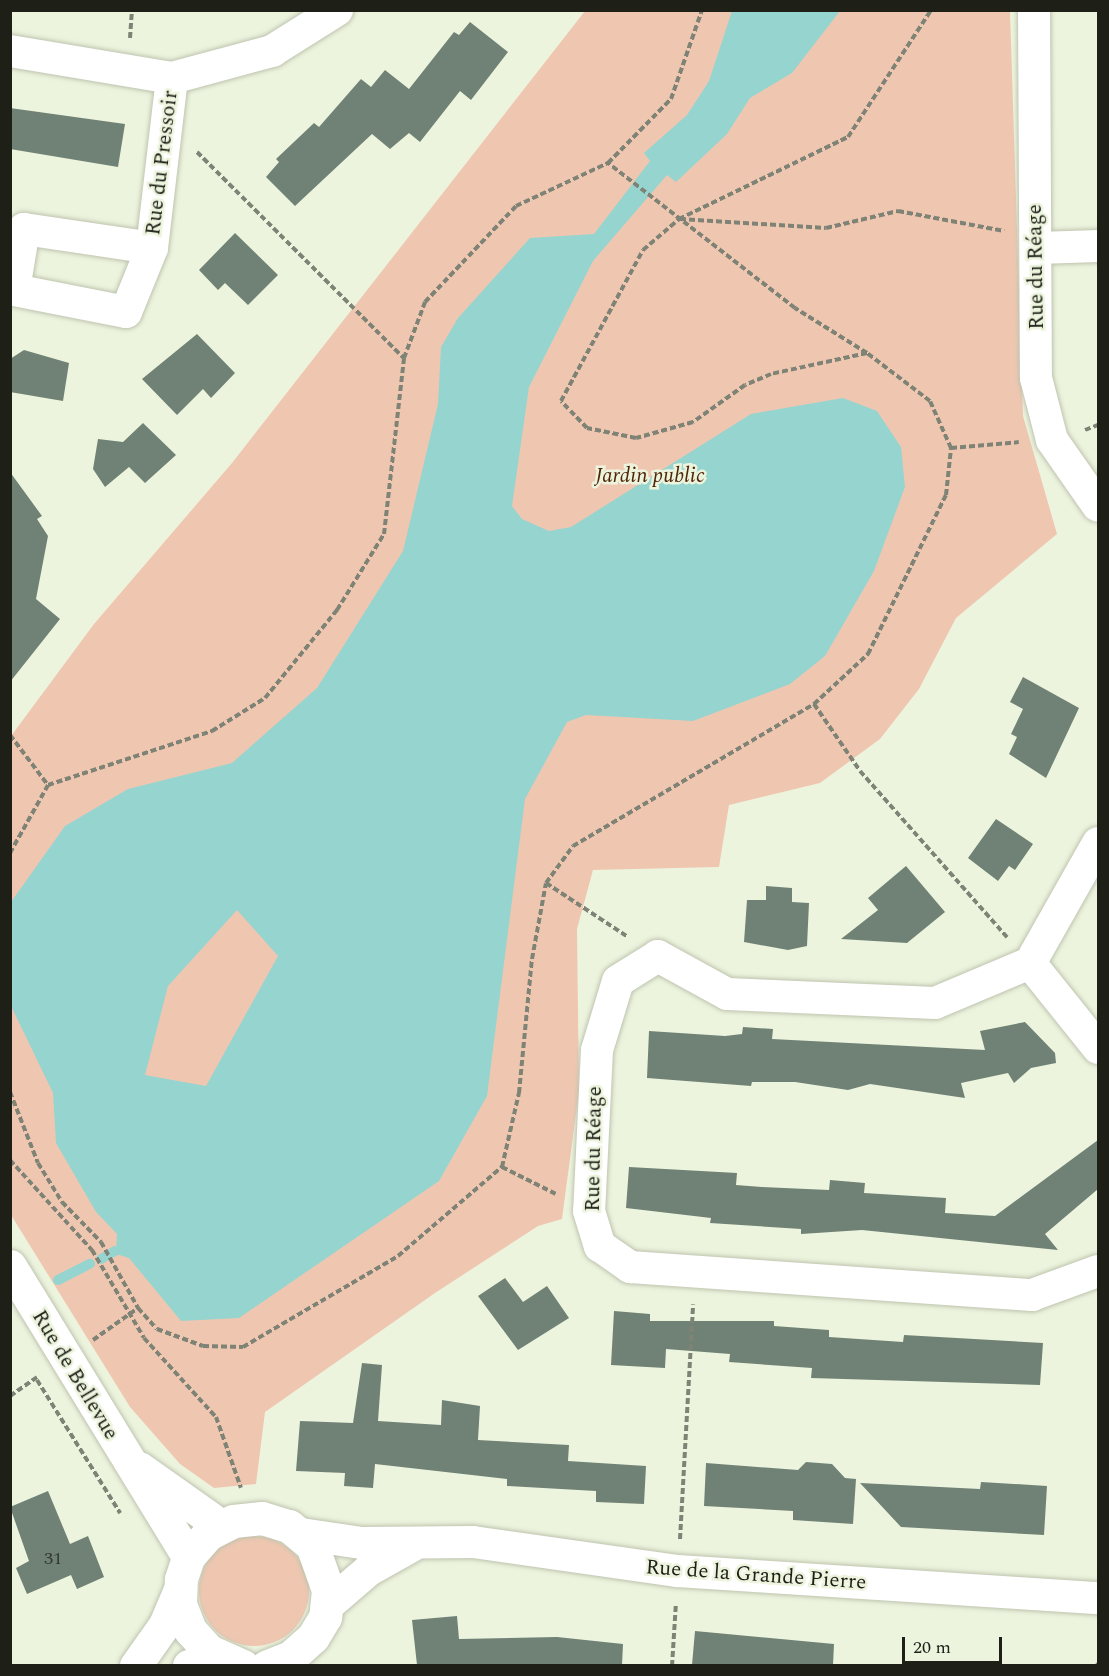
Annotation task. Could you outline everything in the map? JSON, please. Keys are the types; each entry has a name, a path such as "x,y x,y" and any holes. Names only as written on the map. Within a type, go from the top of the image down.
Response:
{"street":[{"name":"Rue du Pressoir","path":"10,51 172,78 272,51 337,10"},
{"name":"Rue du Réage","path":"1034,10 1028,241 1036,378 1053,441 1098,506"},
{"name":"Rue du Pressoir","path":"152,248 172,78"},
{"path":"1028,241 1098,246"},
{"path":"658,956 727,994 935,1003 1030,963 1098,843"},
{"name":"Rue du Réage","path":"658,956 618,981 597,1050 589,1210 600,1246 630,1267 695,1274 1032,1295 1098,1271"},
{"path":"1030,963 1098,1048"},
{"name":"Rue de Bellevue","path":"10,1266 122,1453 189,1557"},
{"name":"Rue de Bellevue","path":"122,1453 221,1526"},
{"path":"136,1665 165,1625 180,1590 189,1557 221,1526 262,1518 301,1534 326,1574 327,1606 314,1651 267,1665"},
{"name":"Rue de la Grande Pierre","path":"301,1534 416,1544 473,1542 678,1571 1098,1598"},
{"name":"Rue de la Grande Pierre","path":"327,1606 369,1570 416,1544"},
{"path":"180,1590 190,1630 232,1662"},
{"path":"189,1665 232,1662"}],"path":[{"path":"10,853 48,785 212,730 265,698 337,610 384,534 404,358 424,302 516,206 608,163 671,99 702,10"},
{"path":"867,353 771,374 745,385 693,422 636,438 587,428 561,401 642,250 679,219 848,137 931,10"},
{"path":"167,122 404,358"},
{"path":"10,1092 50,1182 101,1242 138,1308 177,1340 243,1347 398,1256 502,1167 519,1093 532,959 546,883 573,846 814,704 868,654 946,495 951,448 930,401 867,353 795,308 608,163"},
{"path":"679,219 825,228 898,211 1028,241"},
{"path":"951,448 1053,441"},
{"path":"814,704 860,771 1030,963"},
{"path":"10,735 48,785"},
{"path":"546,883 658,956"},
{"path":"10,1160 92,1250 129,1315 216,1417 247,1495"},
{"path":"502,1167 589,1210"},
{"path":"672,1665 695,1274"},
{"path":"65,1359 138,1308"}],"green space":[{"name":"Jardin public","path":"585,11 1010,11 1023,416 1057,534 956,618 919,689 880,739 820,783 729,805 719,867 593,870 577,929 579,1091 562,1219 538,1226 435,1293 265,1412 256,1484 214,1488 180,1464 130,1407 11,1215 11,736 94,624 232,463"},
{"path":"254,1536 275,1540 293,1552 305,1570 309,1591 305,1612 293,1630 275,1642 254,1646 233,1642 215,1630 203,1612 199,1591 203,1570 215,1552 233,1540"}],"water":[{"path":"732,11 840,11 792,73 750,98 727,134 676,182 667,175 593,261 529,387 512,506 522,519 549,531 571,527 751,414 843,398 877,411 901,447 905,487 874,571 825,656 790,684 693,721 586,715 567,722 525,799 487,1096 439,1181 239,1318 181,1321 129,1258 116,1254 117,1234 96,1212 56,1143 53,1093 11,1006 11,902 65,826 128,789 232,763 317,688 403,551 438,404 441,347 458,318 530,238 594,234 650,161 644,153 687,115 709,81","holes":["237,910 278,956 206,1086 145,1075 168,986"]}],"building":[{"path":"470,22 508,52 471,100 460,91 420,142 409,133 390,149 372,134 295,206 266,177 279,162 276,159 314,123 319,127 361,79 371,87 385,70 409,89 454,32 459,35"},
{"path":"10,108 125,124 118,167 10,149"},
{"path":"235,233 278,275 248,305 225,283 218,290 199,270"},
{"path":"197,334 235,373 211,398 203,389 177,415 142,379"},
{"path":"24,350 69,363 63,401 10,392 10,359"},
{"path":"143,423 176,455 145,483 129,467 105,487 93,469 98,439 123,442"},
{"path":"10,472 42,516 37,519 48,536 36,599 60,619 10,682"},
{"path":"1023,677 1079,708 1046,778 1009,754 1017,737 1011,734 1023,709 1010,702"},
{"path":"996,819 1033,844 1015,870 1009,866 998,881 968,858"},
{"path":"906,866 945,912 907,943 841,939 878,910 868,898"},
{"path":"766,886 792,888 792,902 809,903 807,946 788,950 744,942 747,900 766,900"},
{"path":"1025,1022 1055,1053 1056,1063 1031,1068 1014,1083 1008,1073 961,1083 965,1098 870,1084 848,1090 795,1082 752,1082 751,1086 647,1078 649,1031 725,1036 742,1034 743,1027 773,1029 772,1039 985,1050 980,1031"},
{"path":"1098,1140 1098,1189 1045,1234 1058,1250 862,1230 801,1234 801,1229 710,1223 711,1218 626,1208 629,1167 737,1173 736,1185 762,1187 829,1190 830,1180 865,1183 864,1193 946,1198 945,1213 995,1216"},
{"path":"505,1278 523,1302 547,1286 569,1318 518,1350 478,1296"},
{"path":"614,1311 650,1314 650,1321 774,1321 774,1326 829,1330 829,1337 903,1342 904,1335 1043,1343 1040,1385 811,1378 812,1368 729,1362 730,1354 666,1349 665,1368 611,1365"},
{"path":"362,1363 382,1365 378,1421 441,1425 442,1400 480,1406 478,1440 569,1445 568,1461 646,1466 644,1504 596,1502 596,1491 507,1486 507,1479 375,1464 373,1488 344,1486 345,1473 296,1471 300,1421 353,1423"},
{"path":"806,1462 832,1464 845,1478 856,1479 853,1524 793,1520 793,1511 704,1506 706,1463 798,1470"},
{"path":"981,1482 1047,1486 1044,1535 901,1527 860,1483 980,1489"},
{"path":"48,1491 70,1544 88,1536 104,1577 77,1589 71,1575 27,1594 16,1568 29,1561 10,1507"},
{"path":"457,1616 459,1639 557,1637 623,1644 622,1665 417,1665 412,1620"},
{"path":"695,1631 834,1644 833,1665 692,1665"}],"waterway":[{"path":"101,1259 115,1251"},
{"path":"58,1280 90,1264"}]}
